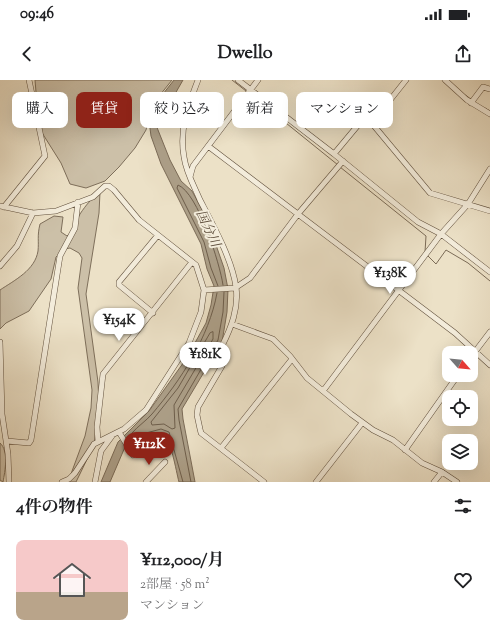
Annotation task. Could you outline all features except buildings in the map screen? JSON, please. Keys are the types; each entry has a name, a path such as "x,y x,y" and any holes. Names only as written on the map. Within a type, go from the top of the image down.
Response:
{"street":[{"path":"29,80 45,156 2,207 33,213 56,211 93,197 101,189 109,186 114,190 138,220 196,265 204,290 201,312 189,343 146,410 132,423 116,433 98,441 90,449 75,473 69,479 62,482"},
{"path":"198,80 184,120 182,140 184,159 190,178 230,265 235,288 235,313 232,324 222,346 225,353 222,366 205,392 198,406 197,415 201,433 264,482"},
{"path":"238,80 343,161 418,222 440,234 490,272"},
{"path":"190,178 193,166 258,80"},
{"path":"393,96 406,80"},
{"path":"445,80 471,103 490,114"},
{"path":"471,103 483,87 490,89"},
{"path":"334,154 356,128"},
{"path":"376,128 430,193 490,211"},
{"path":"208,146 455,333 466,346"},
{"path":"204,290 235,288 255,272 298,214 343,161"},
{"path":"323,391 440,234 468,204 490,169"},
{"path":"7,441 29,443 31,440 60,256 75,228 78,202"},
{"path":"0,266 17,246 29,226 33,213"},
{"path":"153,313 119,285 119,282 158,235"},
{"path":"98,441 97,427 103,374 192,262"},
{"path":"232,324 273,340 292,359 307,378 362,423 393,440 422,463 442,472 457,482"},
{"path":"478,348 490,332"},
{"path":"0,342 2,414 7,441 9,482"},
{"path":"478,357 490,365"},
{"path":"221,448 292,359"},
{"path":"405,450 453,382"},
{"path":"316,482 362,423"},
{"path":"116,433 133,455"},
{"path":"94,482 101,451 116,433"},
{"path":"146,482 165,462"},
{"path":"434,482 442,472"}],"shaded area":[{"path":"35,80 172,80 162,92 140,92 140,128 146,128 146,130 135,148 105,181 86,188 70,184 61,163 39,128 68,128 68,92 36,92"},
{"path":"100,192 99,213 86,294 98,382 99,405 94,445 76,482 68,482 85,436 91,408 92,390 78,288 82,258 79,253 70,248 64,249 56,257 51,279 29,311 6,323 0,329 0,290 24,274 33,264 38,251 40,224 54,216 63,217 61,232 67,236 70,234 84,208"},
{"path":"0,443 5,451 3,482 0,480"}],"water":[{"path":"174,80 183,80 176,92 165,92"},
{"name":"国分川","path":"150,128 157,128 170,160 181,181 192,191 207,219 224,268 228,289 227,312 222,342 182,409 195,482 179,482 171,448 162,433 140,437 125,447 110,482 101,482 118,442 149,411 186,359 206,323 214,286 207,269 201,244 161,164 151,136"}],"waterway":[{"path":"232,80 246,91"},
{"path":"465,95 471,99"},
{"path":"485,108 490,111"},
{"path":"288,125 338,165"},
{"path":"340,167 426,236 425,252"},
{"path":"427,255 436,264 446,250 468,263 490,281"}]}
